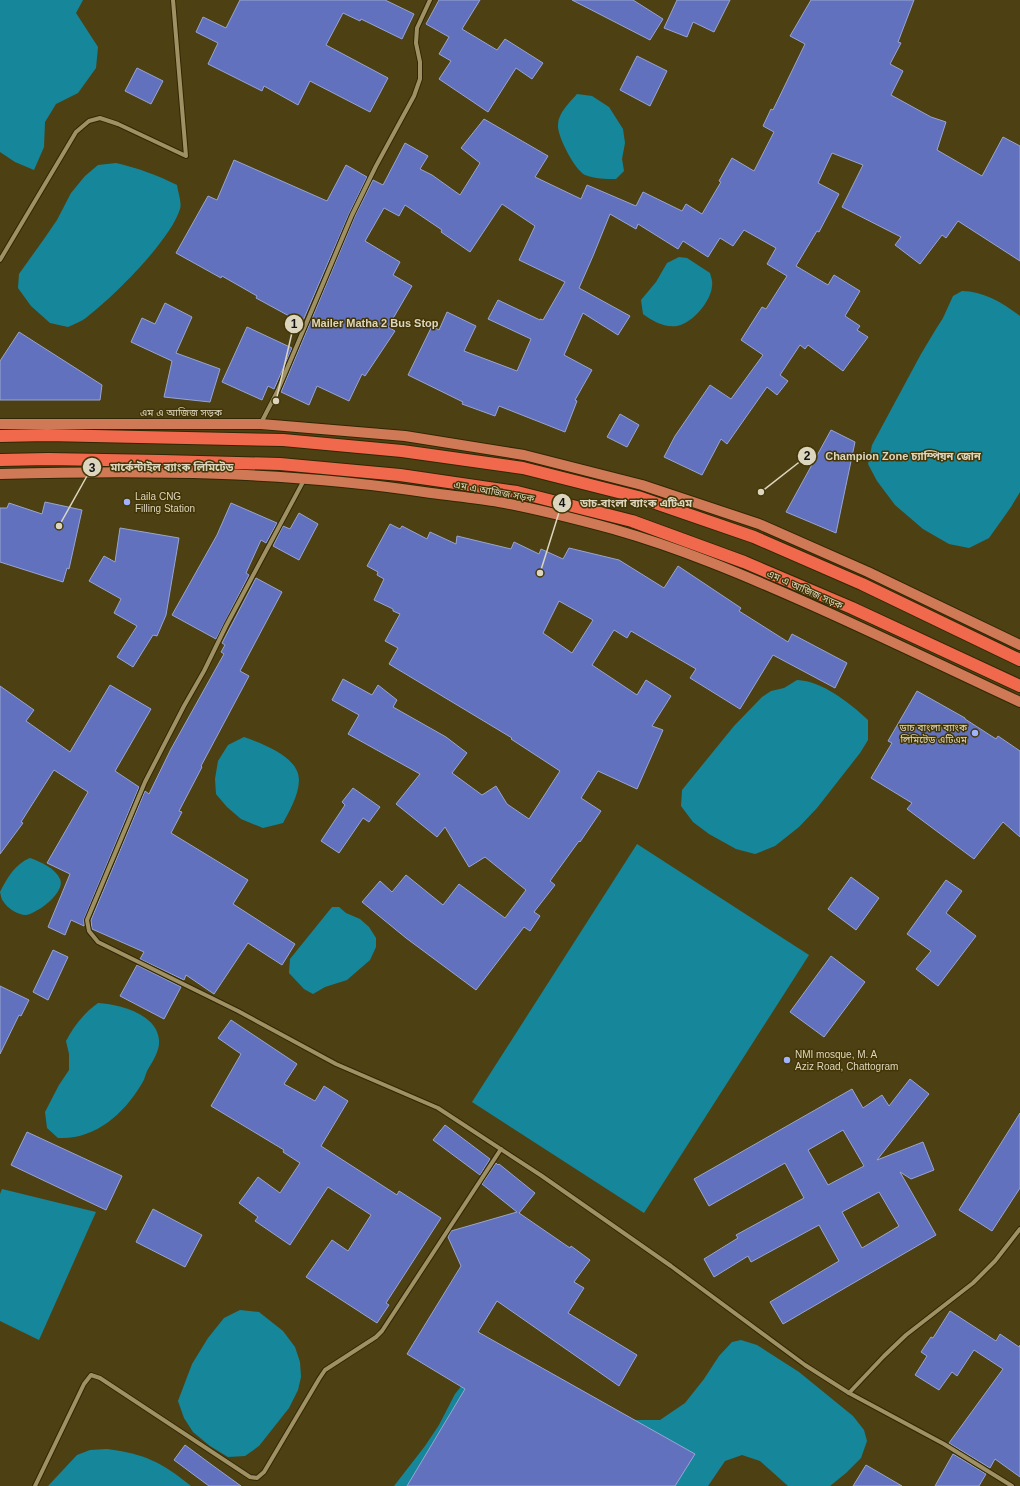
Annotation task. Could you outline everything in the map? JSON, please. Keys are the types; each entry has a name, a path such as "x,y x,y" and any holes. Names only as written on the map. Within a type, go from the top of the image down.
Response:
{"highway":[{"path":"0,436 47,435 283,440 402,451 523,468 638,497 754,536 862,584 1020,660"},
{"path":"0,460 162,460 280,464 400,475 517,492 632,521 744,562 852,608 1020,686"}],"main road":[{"name":"এম এ আজিজ সড়ক","path":"0,424 261,424 405,436 517,453 642,485 759,524 868,572 1020,645"},
{"name":"এম এ আজিজ সড়ক","path":"0,474 47,472 282,476 400,488 501,502 613,529 673,548 739,573 848,621 1020,702"}],"street":[{"path":"0,260 76,132 89,121 100,118 118,124 186,156 174,0"},
{"path":"261,424 278,390 352,214 383,152 414,96 420,80 420,62 416,43 417,28 430,0"},
{"path":"305,479 226,626 204,671 184,706 145,782 87,920 89,931 98,942 238,1011 336,1064 438,1108 501,1149 671,1266 805,1364 849,1393 944,1444 1005,1484 1012,1486"},
{"path":"35,1486 84,1384 91,1375 100,1378 250,1477 257,1478 264,1472 325,1370 376,1337 382,1331 501,1149"},
{"path":"849,1393 906,1335 973,1283 995,1261 1020,1229"}],"water":[{"path":"0,0 83,0 76,13 98,47 96,68 78,93 56,104 45,122 44,147 34,170 15,162 0,152"},
{"path":"577,94 592,96 609,107 623,129 625,143 622,159 624,171 616,179 604,179 585,175 576,167 563,144 558,130 560,116"},
{"path":"116,163 147,172 177,185 180,209 165,237 140,268 98,308 87,317 68,327 50,323 31,306 18,288 19,274 57,220 71,193 85,176 98,165"},
{"path":"679,257 687,258 710,273 712,286 711,292 705,304 695,316 683,324 668,326 663,325 643,314 641,300 656,282 667,263"},
{"path":"962,291 985,295 1020,316 1020,492 989,538 969,548 949,544 923,529 895,505 877,481 868,464 872,445 921,354 943,318 953,296"},
{"path":"797,680 816,684 826,689 861,713 868,720 868,740 860,753 817,808 799,827 775,846 755,854 736,849 709,834 693,822 681,806 682,790 734,726 762,697 771,691 784,688"},
{"path":"244,737 282,754 297,771 299,784 295,798 283,823 263,828 241,819 227,807 216,794 215,779 218,761 228,745"},
{"path":"637,844 809,955 644,1213 472,1102"},
{"path":"30,858 55,872 60,879 61,884 55,896 44,906 31,913 23,915 13,911 5,904 0,892 16,868"},
{"path":"332,907 339,907 346,913 360,919 369,927 376,938 376,947 370,960 347,980 325,987 313,994 304,989 289,973 290,959"},
{"path":"98,1003 126,1008 136,1012 152,1023 157,1031 159,1040 158,1048 144,1080 134,1096 126,1106 106,1124 84,1135 71,1138 58,1138 47,1128 45,1112 59,1085 69,1070 69,1054 66,1041 80,1020"},
{"path":"2,1189 96,1212 39,1340 0,1321 0,1194"},
{"path":"240,1310 259,1312 283,1331 295,1347 300,1362 301,1377 298,1390 289,1408 259,1446 245,1456 228,1457 210,1446 193,1432 184,1418 178,1401 192,1364 208,1338 224,1318"},
{"path":"741,1340 757,1345 799,1372 853,1416 864,1430 867,1441 861,1458 830,1486 788,1486 760,1461 742,1455 725,1461 708,1486 394,1486 425,1446 439,1425 455,1394 471,1374 636,1420 660,1420 685,1403 704,1379 719,1356 732,1342"},
{"path":"107,1449 152,1460 171,1471 191,1486 48,1486 77,1455 90,1450"}],"building":[{"path":"240,0 385,0 414,14 402,39 361,19 360,21 343,13 326,45 388,78 370,112 310,81 298,105 264,86 262,91 208,64 218,43 196,32 203,17 226,28"},
{"path":"439,0 480,0 462,29 497,50 505,39 543,63 532,79 516,68 488,112 439,79 451,61 439,54 449,37 426,24"},
{"path":"572,0 633,0 663,19 650,40"},
{"path":"677,0 730,0 714,32 693,22 687,37 664,28"},
{"path":"811,0 914,0 898,42 901,43 890,64 903,71 891,95 931,117 946,122 937,150 982,176 1003,137 1020,146 1020,261 958,221 946,238 942,235 920,264 895,245 901,237 842,207 863,165 832,153 818,183 839,194 819,232 817,231 796,266 828,285 834,275 860,291 845,316 860,326 857,330 868,337 843,371 808,345 805,349 800,345 780,375 788,381 777,395 767,387 727,444 721,439 702,475 664,457 675,436 710,385 731,399 763,355 741,340 762,307 766,309 787,276 767,264 776,248 744,230 733,246 720,238 708,257 683,241 678,249 638,224 636,229 610,214 579,288 630,316 618,335 583,313 564,355 592,370 575,400 577,401 565,432 499,406 495,416 462,404 463,402 408,375 432,326 439,330 447,312 476,326 464,351 517,371 531,339 488,319 498,300 540,320 543,320 565,282 519,260 535,226 502,204 470,252 441,232 442,230 405,205 399,216 384,208 365,241 400,262 393,275 412,286 388,327 395,331 365,376 362,374 349,401 317,386 309,405 281,392 355,216 373,180 383,185 405,143 428,156 420,169 432,175 460,195 480,163 461,148 484,119 548,156 535,177 581,199 587,185 636,206 643,192 682,211 686,204 702,214 721,182 719,181 732,158 754,171 774,132 763,126 771,109 773,110 805,44 790,36"},
{"path":"637,56 667,71 650,106 620,90"},
{"path":"137,68 163,81 151,104 125,91"},
{"path":"234,160 327,201 346,165 367,177 349,214 302,323 256,298 257,296 222,276 221,278 176,253 208,196 217,200"},
{"path":"165,303 192,317 176,353 220,369 210,402 164,397 172,361 131,342 142,318 155,324"},
{"path":"247,327 292,348 274,389 268,386 262,400 222,382"},
{"path":"19,332 102,385 100,400 0,400 0,361"},
{"path":"620,414 639,425 627,447 607,437"},
{"path":"831,430 855,442 836,533 786,512"},
{"path":"45,502 82,510 69,569 67,568 63,582 0,562 0,508 7,508 9,503 42,514"},
{"path":"231,503 277,523 266,543 261,540 246,573 249,575 216,639 172,615 217,535"},
{"path":"299,513 318,524 299,560 273,546 283,526 290,529"},
{"path":"390,524 400,529 402,526 427,539 430,532 456,544 457,536 511,549 514,542 539,554 541,549 563,559 569,548 619,560 664,588 678,566 741,608 739,611 788,642 792,634 847,663 835,688 773,655 740,709 690,678 696,669 631,631 627,638 614,630 592,665 637,695 646,680 671,696 652,726 663,730 637,789 598,771 581,798 601,811 580,842 579,841 550,881 555,885 534,912 540,916 530,931 524,927 476,990 406,938 362,902 380,881 392,892 406,875 443,905 459,884 505,918 526,890 485,857 469,867 445,827 437,837 396,804 420,774 348,734 359,715 332,700 343,679 372,695 378,685 397,700 393,707 446,737 467,753 452,773 482,795 496,786 507,804 529,819 560,771 511,739 512,738 389,664 398,648 385,641 400,614 374,600 384,579 377,575 378,572 367,566","holes":["559,601 593,620 572,653 543,633"]},
{"path":"120,528 179,538 166,615 157,636 153,635 133,667 117,657 137,626 114,613 121,599 89,581 104,556 115,562"},
{"path":"256,578 282,592 240,671 249,676 201,766 202,767 179,811 182,812 171,833 248,880 233,904 295,944 282,965 248,943 214,994 186,975 184,980 140,959 144,952 92,929 91,920 145,791 149,794 171,749 224,654 221,652 225,645 222,643"},
{"path":"110,685 151,709 115,771 139,787 84,919 84,926 71,920 65,935 48,927 70,874 47,863 88,792 54,770 21,822 23,823 0,854 0,686 34,710 26,721 70,752"},
{"path":"917,691 965,718 996,739 998,736 1020,751 1020,837 1003,822 974,859 907,809 912,803 871,778 892,743 888,741"},
{"path":"353,788 380,807 369,822 363,818 339,853 321,841 345,805 342,802"},
{"path":"851,877 879,898 856,930 828,909"},
{"path":"946,880 962,891 946,913 976,936 938,986 916,969 931,951 907,934"},
{"path":"53,950 68,957 48,1000 33,992"},
{"path":"831,956 865,982 824,1037 790,1012"},
{"path":"137,965 181,987 164,1019 120,996"},
{"path":"0,986 29,1000 21,1016 19,1015 0,1054"},
{"path":"231,1020 297,1064 284,1084 315,1101 324,1086 348,1101 321,1146 397,1195 399,1191 441,1218 386,1303 389,1305 377,1323 306,1277 332,1240 348,1251 371,1215 328,1187 290,1245 255,1221 258,1217 239,1203 258,1177 280,1193 300,1163 283,1152 284,1150 211,1106 241,1054 218,1038"},
{"path":"910,1079 929,1094 877,1160 923,1142 934,1170 911,1179 900,1172 936,1235 783,1324 770,1302 839,1261 819,1225 751,1262 748,1256 714,1277 704,1259 738,1238 736,1235 804,1198 785,1163 709,1206 694,1179 852,1089 863,1108 882,1095 889,1106","holes":["843,1130 864,1166 828,1185 808,1150","879,1192 899,1226 862,1248 842,1212"]},
{"path":"1020,1113 1020,1188 992,1231 959,1210"},
{"path":"445,1125 490,1159 480,1175 433,1140"},
{"path":"27,1132 122,1176 106,1210 11,1165"},
{"path":"496,1163 535,1193 519,1213 590,1260 574,1282 584,1288 568,1313 637,1355 619,1386 497,1301 478,1332 695,1454 675,1486 407,1486 465,1389 407,1354 461,1266 448,1237 451,1231 517,1212 482,1184"},
{"path":"153,1209 202,1235 185,1267 136,1242"},
{"path":"950,1311 996,1341 1000,1334 1019,1347 1020,1345 1020,1477 995,1459 990,1468 949,1443 1003,1369 974,1350 957,1376 952,1372 939,1390 915,1375 927,1356 921,1352 931,1337 933,1338"},
{"path":"185,1445 241,1486 209,1486 174,1460"},
{"path":"953,1454 986,1474 979,1486 935,1486"},
{"path":"866,1465 902,1486 853,1486"}],"place":[{"name":"Mailer Matha 2 Bus Stop","path":"276,401"},
{"name":"Champion Zone চ্যাম্পিয়ন জোন","path":"761,492"},
{"name":"Laila CNG Filling Station","path":"127,502"},
{"name":"মার্কেন্টাইল ব্যাংক লিমিটেড","path":"59,526"},
{"name":"ডাচ-বাংলা ব্যাংক এটিএম","path":"540,573"},
{"name":"ডাচ বাংলা ব্যাংক লিমিটেড এটিএম","path":"975,733"},
{"name":"NMI mosque, M. A Aziz Road, Chattogram","path":"787,1060"}]}
